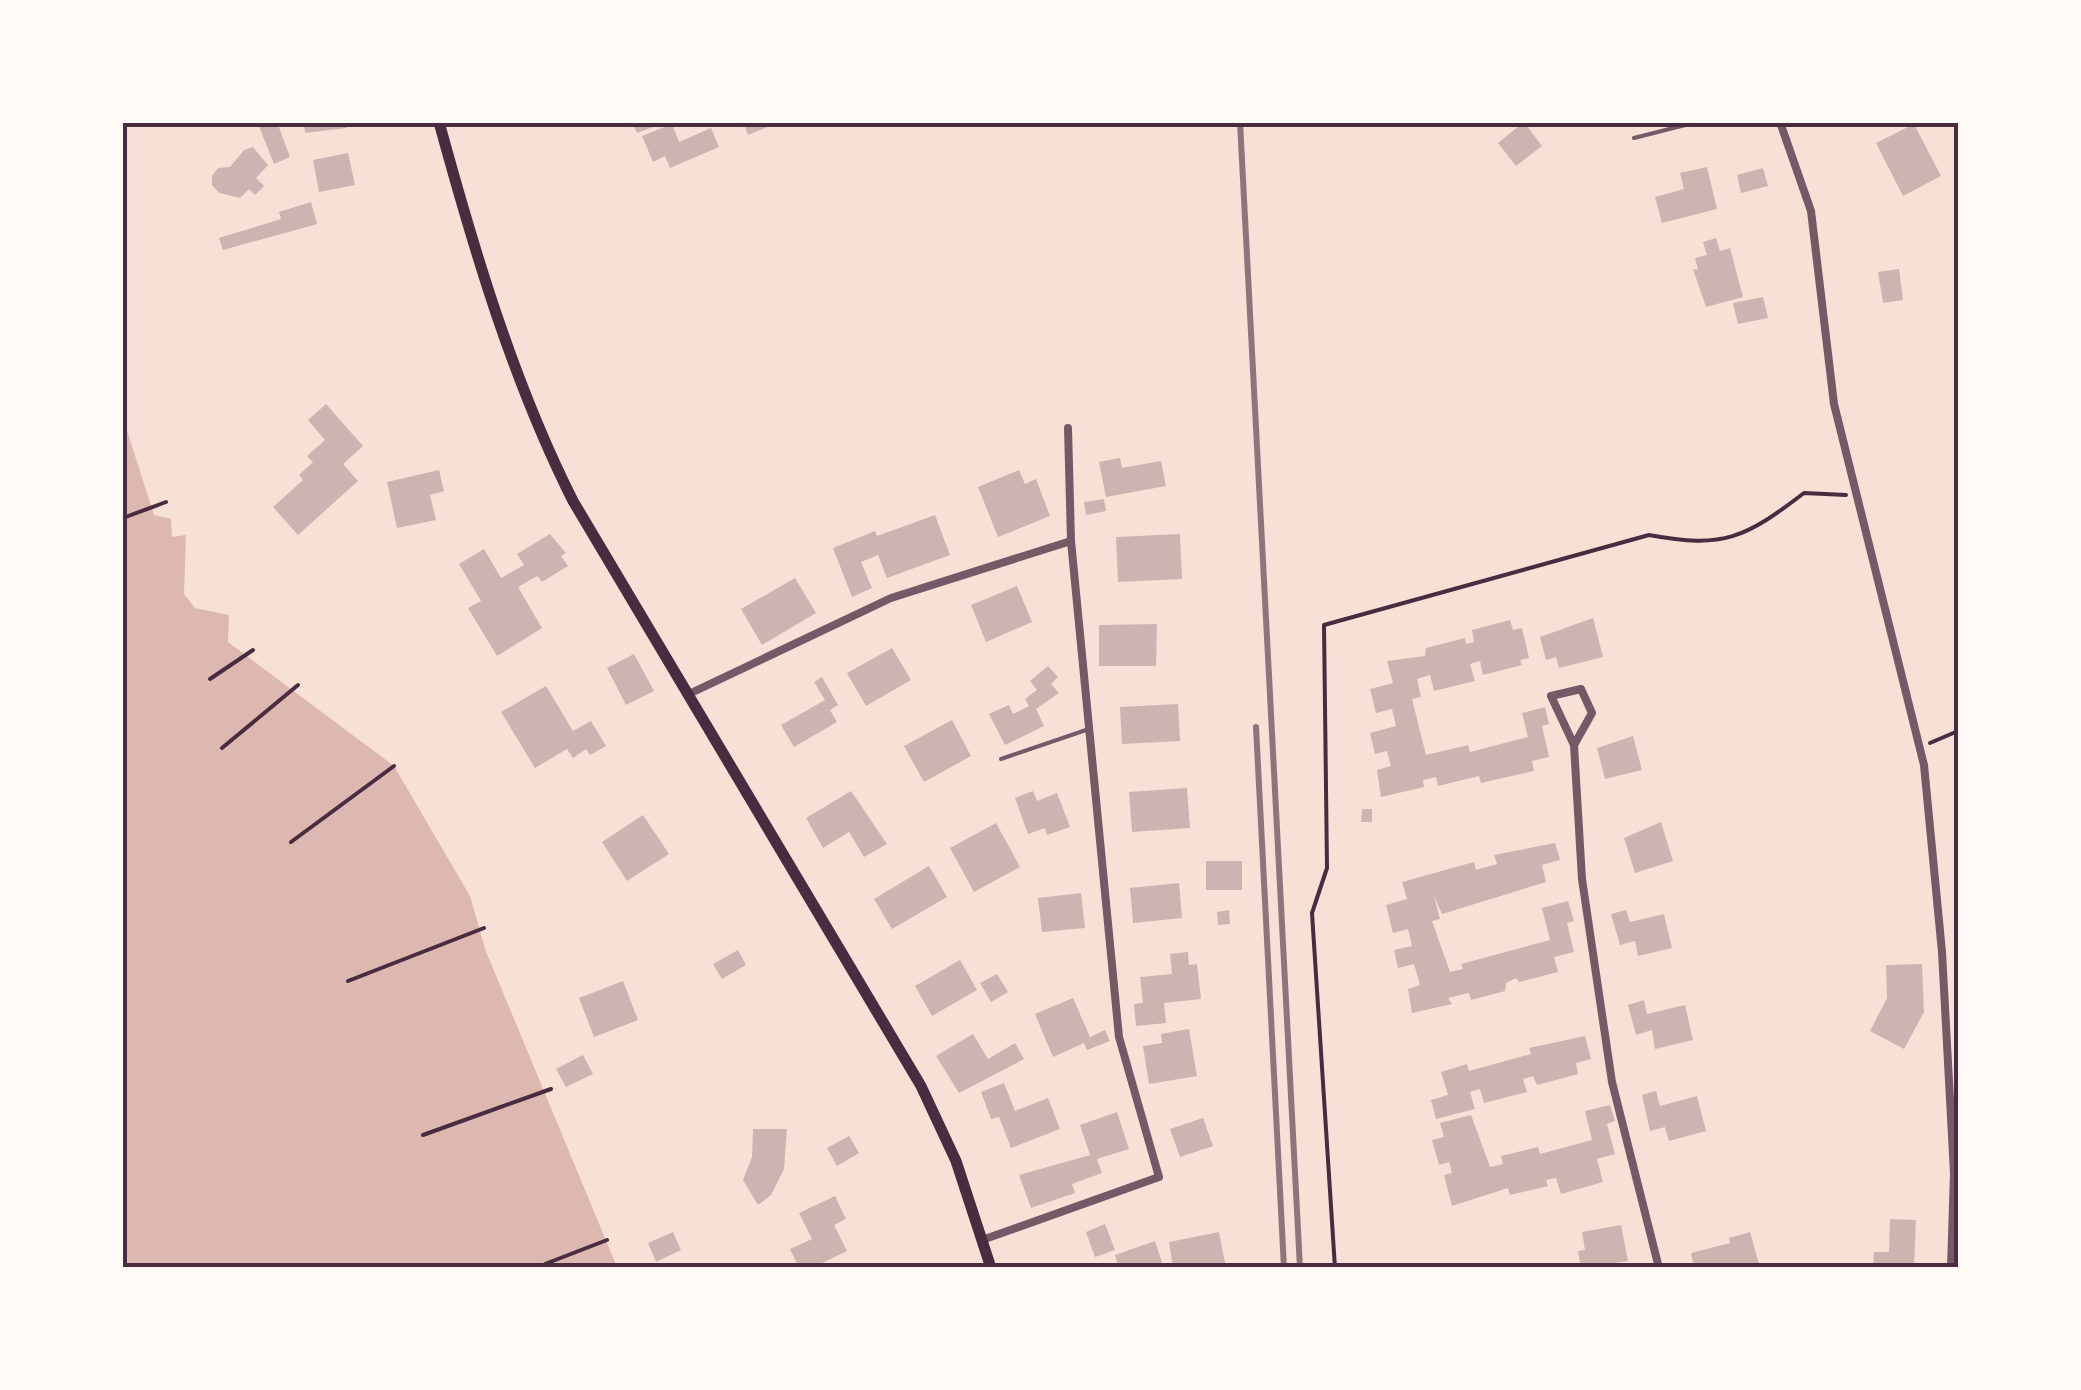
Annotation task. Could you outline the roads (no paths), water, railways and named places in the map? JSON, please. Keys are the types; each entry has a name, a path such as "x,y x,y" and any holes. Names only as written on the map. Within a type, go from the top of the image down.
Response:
{"main road":[{"path":"439,122 460,200 542,440 573,501 691,693 921,1086 956,1161 991,1268"}],"street":[{"path":"1780,122 1811,211 1834,404 1920,747 1942,952 1954,1173 1951,1268"},
{"path":"982,1240 1159,1177 1118,1037 1071,541 1068,428"},
{"path":"691,693 892,598 1071,541"},
{"path":"1574,745 1592,713 1581,689 1551,696 1574,745 1582,879 1612,1082 1658,1268"}],"lane":[{"path":"1634,138 1697,122"},
{"path":"1000,759 1089,729"}],"railway":[{"path":"1240,122 1300,1268"},
{"path":"1256,727 1284,1268"}]}
